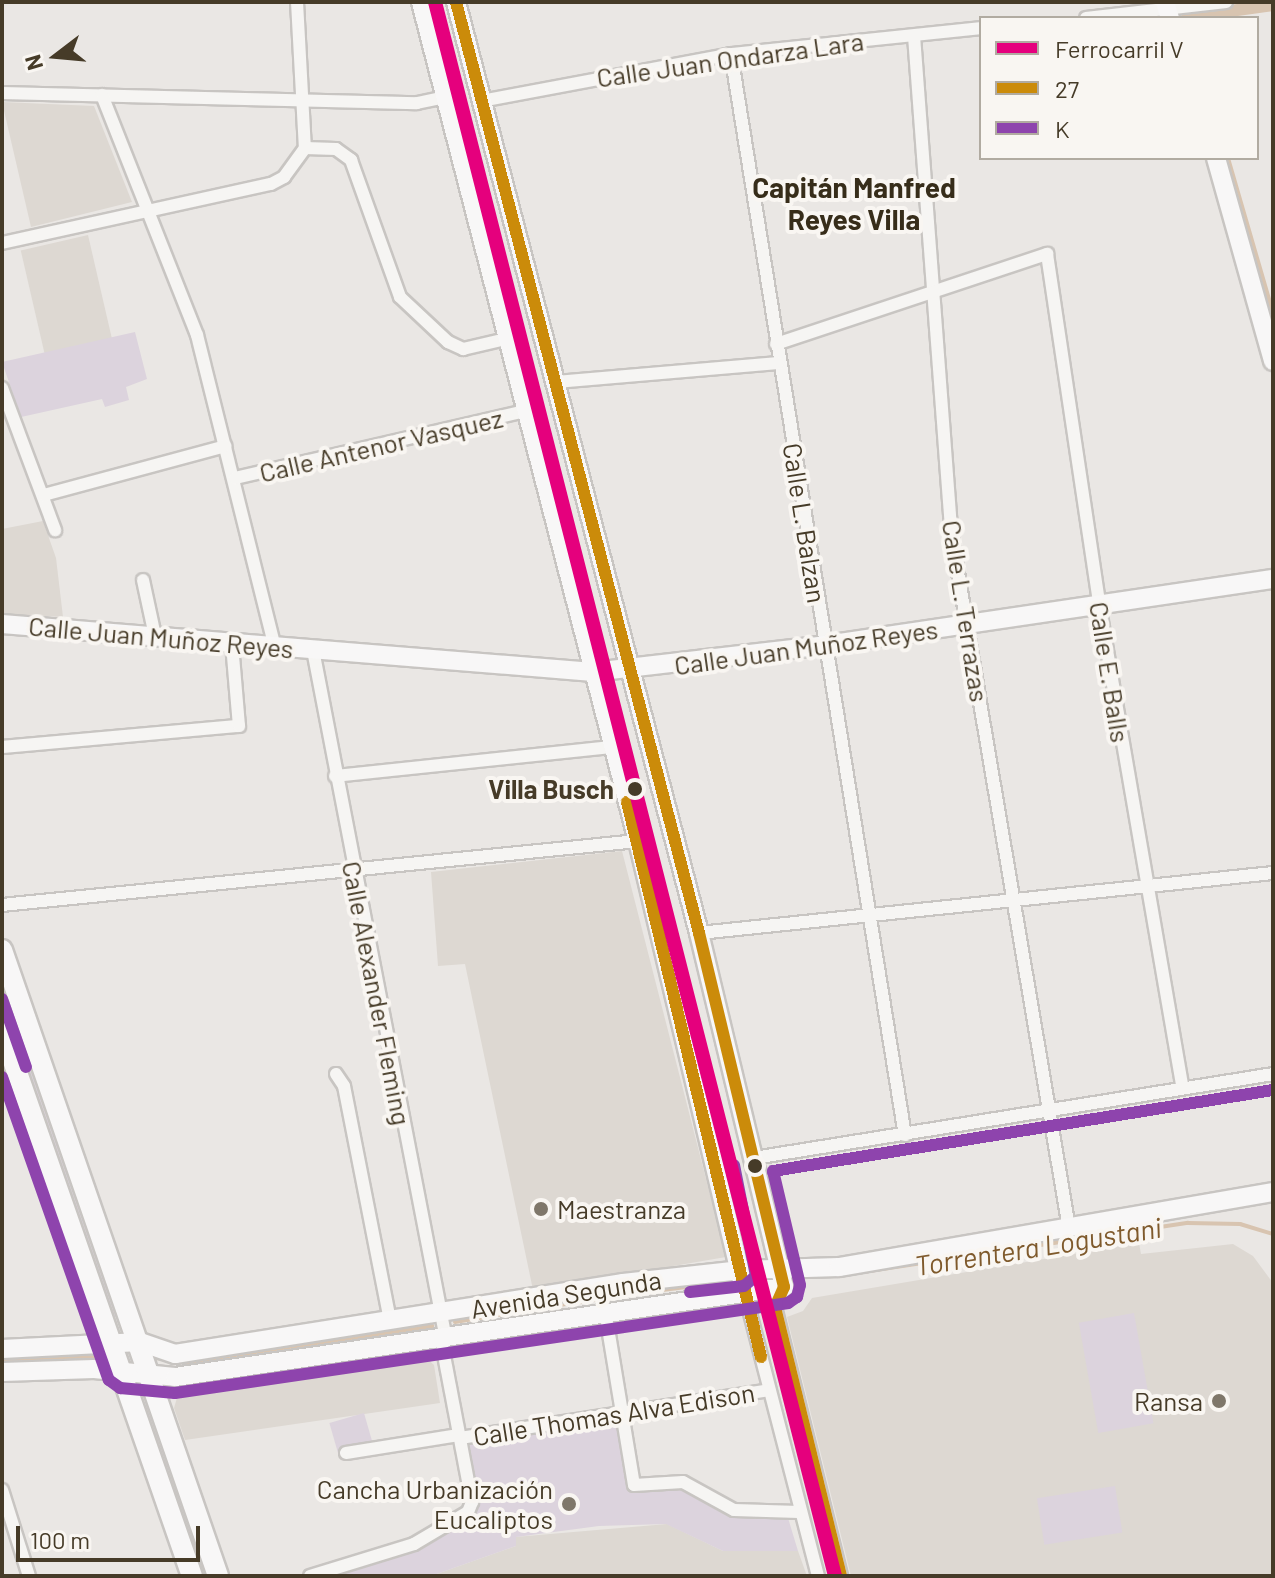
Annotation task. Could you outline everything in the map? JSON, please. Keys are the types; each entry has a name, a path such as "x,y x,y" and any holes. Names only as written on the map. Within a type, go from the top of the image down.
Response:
{"main road":[{"path":"421,2 638,841 744,1290"},
{"path":"456,2 699,933 782,1278"},
{"path":"1217,160 1273,361"},
{"name":"Calle Juan Muñoz Reyes","path":"2,624 593,672 630,671 1273,579"},
{"path":"2,950 9,995 140,1342 218,1576"},
{"path":"2,1029 137,1410 192,1576"},
{"name":"Avenida Segunda","path":"2,1372 49,1368 175,1377 744,1290 782,1278 839,1267 1273,1192"},
{"name":"Avenida Segunda","path":"2,1349 140,1342 175,1354 741,1270 782,1278"},
{"path":"105,1319 118,1322 129,1314"},
{"path":"137,1410 147,1397 160,1404"}],"street":[{"path":"2,243 152,213 271,184 284,177 305,148 297,2"},
{"path":"1106,16 1226,2"},
{"name":"Calle Juan Ondarza Lara","path":"481,101 731,54 979,28"},
{"name":"Calle L. Terrazas","path":"914,36 930,292 951,531 1069,1228"},
{"name":"Calle L. Balzan","path":"731,54 778,363 905,1135"},
{"path":"2,93 417,103 446,97"},
{"path":"102,95 152,213 197,335 275,647"},
{"path":"305,148 336,149 351,160 400,297 448,342 463,349 506,339"},
{"name":"Calle E. Balls","path":"930,292 1047,254 1099,604 1183,1088"},
{"path":"776,344 930,292"},
{"path":"556,382 778,363"},
{"path":"2,388 55,530"},
{"name":"Calle Antenor Vasquez","path":"235,478 526,411"},
{"name":"Calle Antenor Vasquez","path":"44,495 225,446"},
{"path":"143,580 155,636"},
{"path":"2,747 239,726 232,644"},
{"name":"Calle Alexander Fleming","path":"310,1576 414,1544 468,1512 472,1502 442,1335 441,1313 352,871 313,650"},
{"path":"335,776 612,747"},
{"path":"2,905 638,841"},
{"path":"699,933 1273,873"},
{"path":"336,1074 344,1086 390,1321"},
{"path":"754,1158 1273,1074"},
{"path":"782,1278 775,1307 841,1576"},
{"path":"744,1290 818,1576"},
{"path":"605,1310 634,1485 683,1482 734,1510 799,1512"},
{"name":"Calle Thomas Alva Edison","path":"346,1453 769,1390"},
{"path":"2,1490 29,1576"}],"shaded area":[{"path":"2,102 94,106 132,202 31,227"},
{"path":"88,235 112,338 45,354 21,251"},
{"path":"135,332 147,379 126,387 129,400 105,407 102,399 21,417 2,362"},
{"path":"43,521 56,558 63,617 2,614 2,529"},
{"path":"622,851 726,1257 533,1290 465,964 438,966 431,872"},
{"path":"11,1016 16,1016 117,1318 112,1314 6,1022"},
{"path":"1139,1243 1141,1254 1233,1244 1253,1256 1273,1283 1273,1576 851,1576 787,1317 803,1311 812,1298"},
{"path":"1134,1313 1153,1423 1098,1433 1079,1323"},
{"path":"423,1355 434,1365 440,1403 185,1440 174,1408 179,1391"},
{"path":"148,1403 212,1576 199,1576 144,1410"},
{"path":"364,1413 373,1444 338,1454 329,1423"},
{"path":"610,1422 616,1425 629,1491 682,1487 739,1516 788,1518 798,1551 723,1551 666,1524 599,1526 516,1537 516,1546 431,1576 334,1576 470,1521 478,1503 468,1448 471,1444"},
{"path":"1115,1486 1122,1532 1044,1545 1037,1498"},
{"path":"667,1524 723,1551 798,1551 807,1576 431,1576 516,1546 515,1537"}],"waterway":[{"path":"1194,16 1273,5"},
{"path":"1229,160 1273,313"},
{"name":"Torrentera Logustani","path":"843,1275 1188,1223 1240,1224 1273,1234"},
{"name":"Torrentera Logustani","path":"638,1293 734,1281"},
{"name":"Torrentera Logustani","path":"455,1322 610,1297"},
{"name":"Torrentera Logustani","path":"156,1358 188,1362 432,1326"},
{"name":"Torrentera Logustani","path":"2,1359 103,1357"}],"rail line":[{"name":"V","path":"435,2 835,1576"}],"transit line":[{"name":"27","path":"456,2 699,933 784,1287 775,1307 841,1576"},
{"name":"27","path":"627,802 761,1357"},
{"name":"K","path":"2,999 26,1067"},
{"name":"K","path":"2,1077 109,1380 120,1388 175,1393 788,1303 797,1297 800,1285 773,1171 1273,1090"},
{"name":"K","path":"690,1292 744,1286 756,1276 734,1165"}],"place":[{"name":"Villa Busch","path":"635,789"},
{"name":"Maestranza","path":"541,1209"},
{"name":"Ransa","path":"1219,1401"},
{"name":"Cancha Urbanización Eucaliptos","path":"569,1504"}],"district":[{"name":"Capitán Manfred Reyes Villa","path":"854,203"}]}
